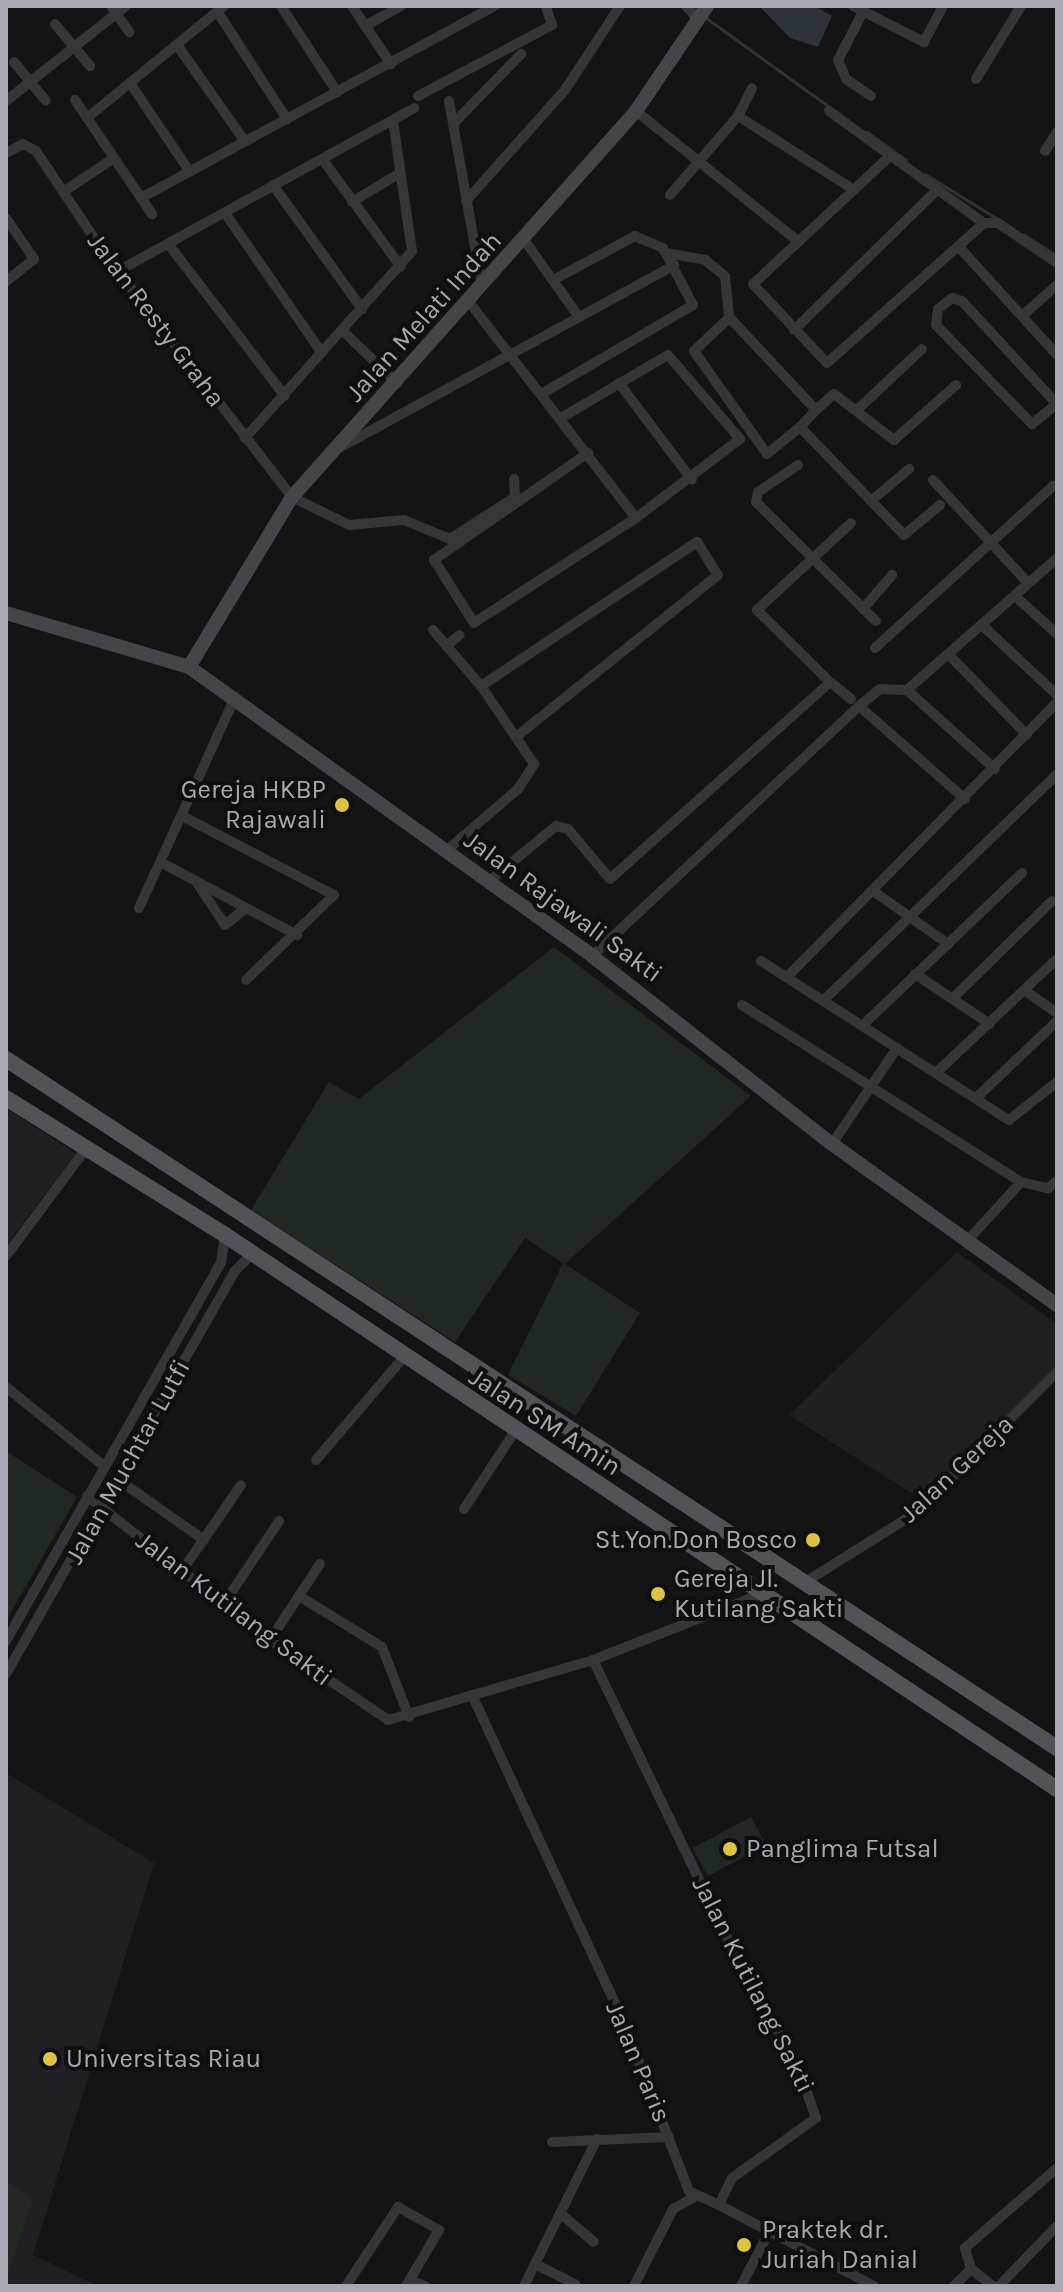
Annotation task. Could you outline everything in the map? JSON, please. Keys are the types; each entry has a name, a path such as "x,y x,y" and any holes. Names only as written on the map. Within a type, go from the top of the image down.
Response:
{"main road":[{"name":"Jalan SM Amin","path":"6,1059 807,1581 1057,1748"},
{"name":"Jalan SM Amin","path":"6,1098 88,1146 253,1253 403,1358 764,1592 1057,1789"},
{"path":"379,1340 394,1314"}],"street":[{"path":"6,101 75,46 114,10 126,6"},
{"path":"281,6 337,92"},
{"path":"352,6 391,64"},
{"path":"365,26 401,6"},
{"path":"141,198 495,6"},
{"path":"418,96 552,25 546,6"},
{"path":"466,201 565,90 620,6"},
{"path":"686,6 698,20"},
{"name":"Jalan Melati Indah","path":"189,667 292,497 525,241 636,111 707,6"},
{"path":"871,96 846,79 838,60 858,9 924,42 943,6"},
{"path":"976,79 1021,6"},
{"path":"87,118 221,9 287,119"},
{"path":"114,10 129,32"},
{"path":"55,24 90,66"},
{"path":"177,45 244,140"},
{"path":"453,124 521,54"},
{"path":"14,62 46,101"},
{"path":"130,83 190,172"},
{"path":"670,195 703,161 738,116 752,88"},
{"path":"75,100 152,214"},
{"path":"449,101 483,288"},
{"path":"118,271 414,108"},
{"path":"636,111 703,161 799,242"},
{"path":"829,111 984,223 998,223 1057,263"},
{"path":"738,116 854,190"},
{"path":"245,438 344,332 412,251 393,120"},
{"path":"1045,151 1057,132"},
{"name":"Jalan Resty Graha","path":"7,151 23,144 63,192 118,271 292,497"},
{"path":"890,156 752,288 831,363 984,223"},
{"path":"63,192 114,158"},
{"path":"323,160 401,267"},
{"path":"352,202 400,173"},
{"path":"273,185 362,309"},
{"path":"794,330 937,190"},
{"path":"225,213 322,353"},
{"path":"6,218 34,259 6,282"},
{"path":"557,278 635,236 666,253 705,260 725,276 729,318 816,410"},
{"path":"525,241 557,278 579,317"},
{"path":"169,245 285,396"},
{"path":"960,248 1057,355"},
{"path":"543,393 689,310 693,298 666,253"},
{"path":"339,448 674,265"},
{"path":"1022,316 1057,285"},
{"path":"952,298 962,301 1057,404 1032,424 936,325 938,309 952,298"},
{"path":"469,302 513,354 636,518"},
{"path":"729,318 694,351 767,454 834,394 894,440 956,385"},
{"path":"344,332 397,383"},
{"path":"857,410 922,349"},
{"path":"561,418 662,355 674,357 737,433 737,446 636,518 474,623 434,560 588,453"},
{"path":"619,383 692,480"},
{"path":"800,427 904,535 940,505"},
{"path":"798,465 758,492 756,502 807,559 876,621"},
{"path":"871,501 909,469"},
{"path":"292,497 349,525 404,520 450,539 515,497 514,479"},
{"path":"933,480 1028,583"},
{"path":"875,648 1053,486"},
{"path":"851,523 807,559 757,610 830,682 965,799"},
{"path":"481,686 690,542 718,569 655,632 517,736"},
{"path":"907,690 950,656 1028,583 1055,565"},
{"path":"863,609 892,575"},
{"path":"1015,596 1057,634"},
{"name":"Jalan Rajawali Sakti","path":"6,613 189,667 235,697 592,956 832,1144 969,1239 1057,1305"},
{"path":"983,626 1057,695"},
{"path":"433,630 481,686 534,764 528,776 446,851"},
{"path":"447,645 460,635"},
{"path":"950,656 1027,735"},
{"path":"489,881 556,826 568,829 610,879 830,682"},
{"path":"592,956 855,703 880,689 907,690 995,769"},
{"path":"139,908 186,818 235,697"},
{"path":"790,974 995,769 1057,702"},
{"path":"824,1000 1057,774"},
{"path":"186,818 334,894 297,935 246,980"},
{"path":"164,864 297,935"},
{"path":"863,1025 1022,873"},
{"path":"196,882 225,925 246,908"},
{"path":"873,891 948,944"},
{"path":"952,999 1052,901"},
{"path":"938,1071 1057,959"},
{"path":"761,961 790,974 824,1000 1018,1124 1057,1082"},
{"path":"915,974 990,1024"},
{"path":"1024,990 1057,1013"},
{"path":"742,1005 1021,1182 1048,1188 1057,1181"},
{"path":"976,1098 1057,1021"},
{"path":"832,1144 897,1048"},
{"path":"6,1256 88,1146"},
{"path":"969,1239 1021,1182"},
{"name":"Jalan Muchtar Lutfi","path":"6,1641 221,1263 225,1235"},
{"name":"Jalan Muchtar Lutfi","path":"6,1674 119,1480 234,1272 253,1253"},
{"path":"316,1460 403,1358"},
{"name":"Jalan Gereja","path":"807,1581 917,1512 1057,1372"},
{"path":"6,1387 104,1466"},
{"path":"464,1509 515,1431"},
{"path":"119,1480 204,1540"},
{"path":"182,1571 241,1485"},
{"name":"Jalan Kutilang Sakti","path":"87,1496 223,1605 377,1716 409,1717 593,1660 764,1592"},
{"path":"223,1605 279,1521"},
{"path":"270,1640 320,1564"},
{"path":"299,1596 382,1647 409,1717"},
{"name":"Jalan Kutilang Sakti","path":"593,1660 738,1960 798,2067 816,2118 732,2178 719,2205"},
{"name":"Jalan Paris","path":"472,1695 568,1903 693,2198"},
{"path":"552,2142 669,2137"},
{"path":"524,2286 597,2139"},
{"path":"1057,2168 965,2248 971,2269 996,2286 1057,2226"},
{"path":"634,2286 673,2209 693,2198 719,2205 768,2234 874,2286"},
{"path":"346,2286 398,2207 439,2230 408,2283 425,2286"},
{"path":"561,2214 594,2242"},
{"path":"741,2286 768,2234"},
{"path":"535,2264 575,2284"},
{"path":"954,2286 971,2269"}],"shaded area":[{"path":"759,6 818,8 832,16 818,47 790,38"},
{"path":"554,947 751,1096 565,1264 640,1313 576,1416 508,1375 563,1263 525,1238 455,1342 251,1210 329,1082 359,1099"},
{"path":"6,1108 76,1154 6,1245"},
{"path":"957,1252 1057,1324 1057,1368 922,1500 789,1415"},
{"path":"6,1451 77,1497 6,1621"},
{"name":"Universitas Riau","path":"6,1773 154,1863 33,2255 98,2286 6,2286"},
{"name":"Panglima Futsal","path":"751,1817 766,1845 708,1876 693,1848"},
{"path":"6,2181 33,2198 6,2280"}],"waterway":[{"path":"706,18 831,108"},
{"path":"867,132 906,160"},
{"path":"925,174 996,218"},
{"path":"1023,234 1057,256"}],"place":[{"name":"Gereja HKBP Rajawali","path":"342,805"},
{"name":"St.Yon.Don Bosco","path":"813,1540"},
{"name":"Gereja Jl. Kutilang Sakti","path":"658,1594"},
{"name":"Panglima Futsal","path":"730,1849"},
{"name":"Universitas Riau","path":"50,2059"},
{"name":"Praktek dr. Juriah Danial","path":"744,2245"}]}
